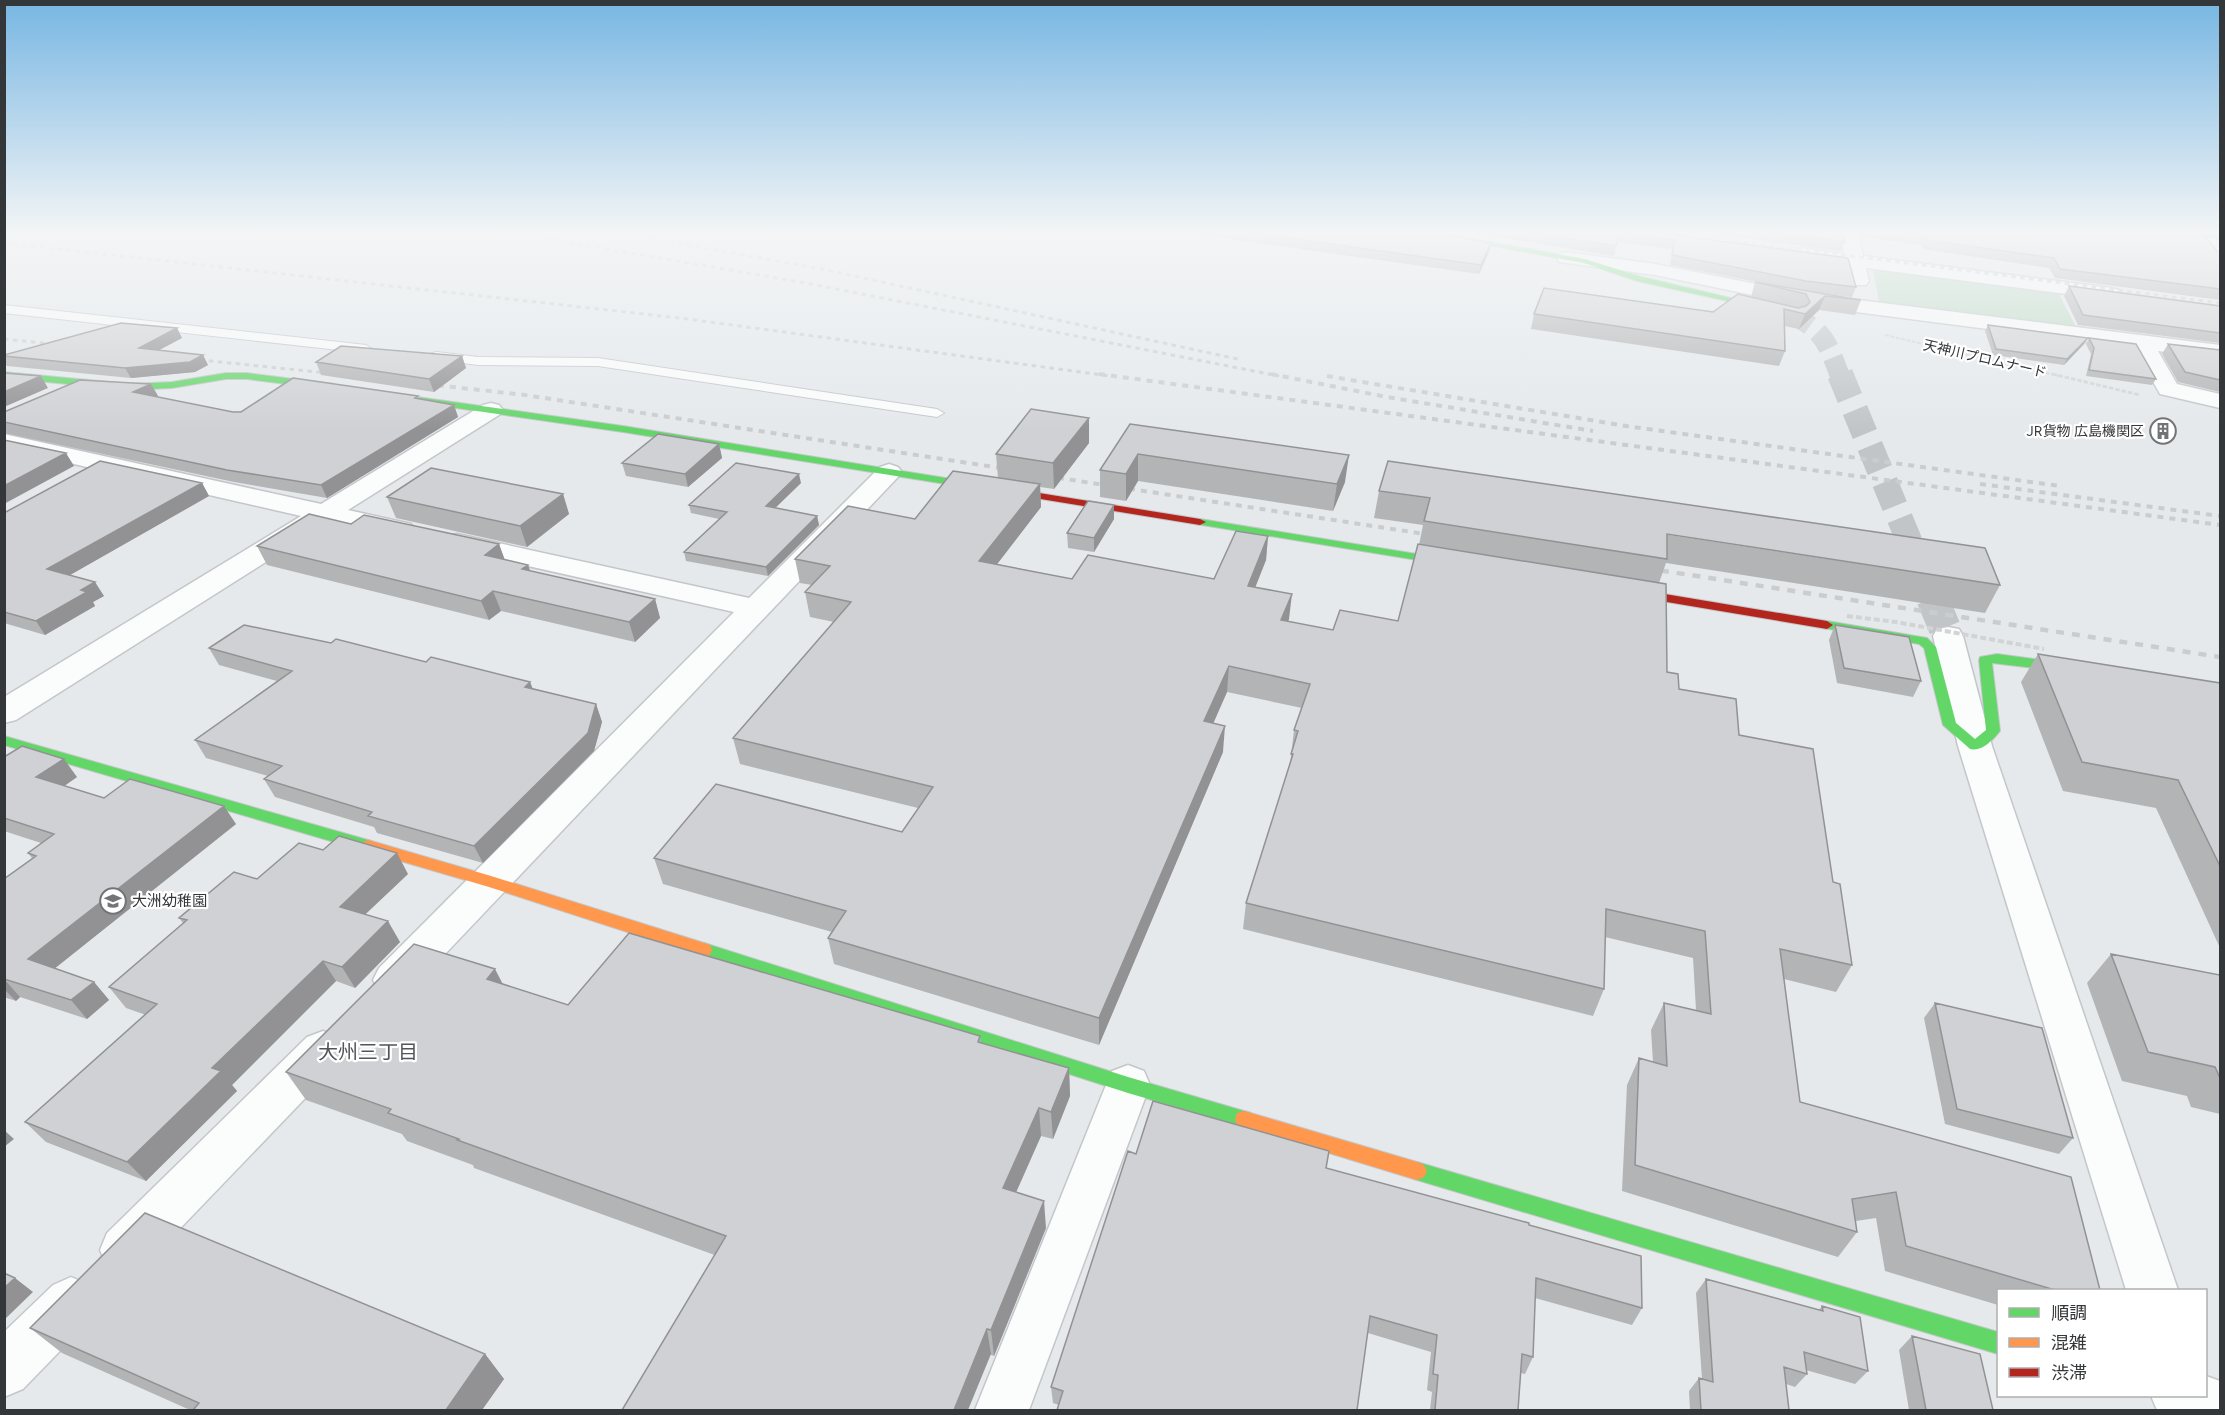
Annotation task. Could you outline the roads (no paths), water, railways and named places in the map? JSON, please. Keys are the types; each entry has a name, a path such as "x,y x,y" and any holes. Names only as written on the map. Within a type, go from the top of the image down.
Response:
{"street":[{"path":"1722,298 1782,312"},
{"path":"1779,298 1873,323 2142,342 2220,352"},
{"path":"1866,298 1873,323"},
{"path":"2142,342 2168,389 2220,401"},
{"path":"4,375 131,387 172,385 226,376 247,376 351,390"},
{"path":"45,401 86,382"},
{"path":"381,394 889,472 1473,566"},
{"path":"4,712 491,410"},
{"path":"4,441 755,608"},
{"path":"74,480 103,463"},
{"path":"4,1371 491,882 889,472"},
{"path":"1614,589 1923,641 1930,647 1950,725 1975,746"},
{"path":"1948,636 1975,746 2152,1289"},
{"path":"1975,746 1993,731 1985,660 1997,658 2088,671"},
{"path":"4,740 491,882 1128,1085 1997,1343"},
{"path":"1002,1410 1128,1085"}],"lane":[{"path":"4,309 385,351"},
{"path":"420,355 478,361 597,362 937,413"}],"tunnel":[{"path":"1793,315 1812,327 1824,340 1840,376"},
{"path":"1840,374 1915,555"},
{"path":"1914,554 1948,636"}],"railway":[{"path":"500,298 680,318 1110,376"},
{"path":"882,298 1279,376"},
{"path":"956,298 1242,360"},
{"path":"2181,298 2220,303"},
{"path":"4,339 62,345"},
{"path":"191,359 337,374"},
{"path":"1099,374 2220,525"},
{"path":"1271,374 1387,397 1593,431"},
{"path":"1327,376 1626,426 2060,486"},
{"path":"426,384 525,395 1014,470"},
{"path":"1046,476 1438,536"},
{"path":"1980,484 2220,516"},
{"path":"1645,568 2220,657"}],"place":[{"name":"JR貨物 広島機関区","path":"2163,431"},
{"name":"大洲幼稚園","path":"113,901"}],"district":[{"name":"大州三丁目","path":"368,1052"}]}
